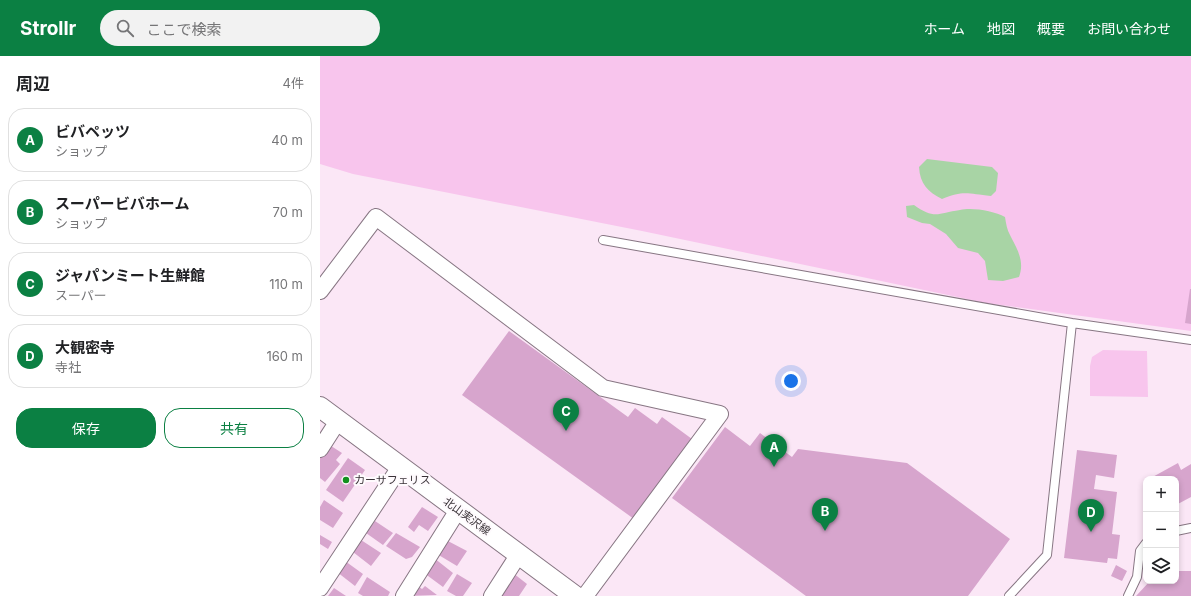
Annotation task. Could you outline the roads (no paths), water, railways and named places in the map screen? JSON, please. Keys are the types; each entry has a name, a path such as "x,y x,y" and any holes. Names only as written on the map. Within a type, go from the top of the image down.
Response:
{"street":[{"path":"320,290 376,218 603,388 720,414 586,596"},
{"name":"北山実沢線","path":"320,407 575,596"},
{"path":"320,449 338,421"},
{"path":"320,588 400,467"},
{"path":"404,596 458,510"},
{"path":"492,596 519,554"}],"lane":[{"path":"603,240 1072,323 1191,340"},
{"path":"1009,596 1048,555 1072,323"},
{"path":"1179,530 1191,528"},
{"path":"1128,596 1137,577 1140,551 1143,548"}],"place":[{"name":"ジャパンミート生鮮館","path":"566,431"},
{"name":"ビバペッツ","path":"774,467"},
{"name":"カーサフェリス","path":"346,480"},
{"name":"スーパービバホーム","path":"825,531"},
{"name":"大観密寺","path":"1091,532"}]}
